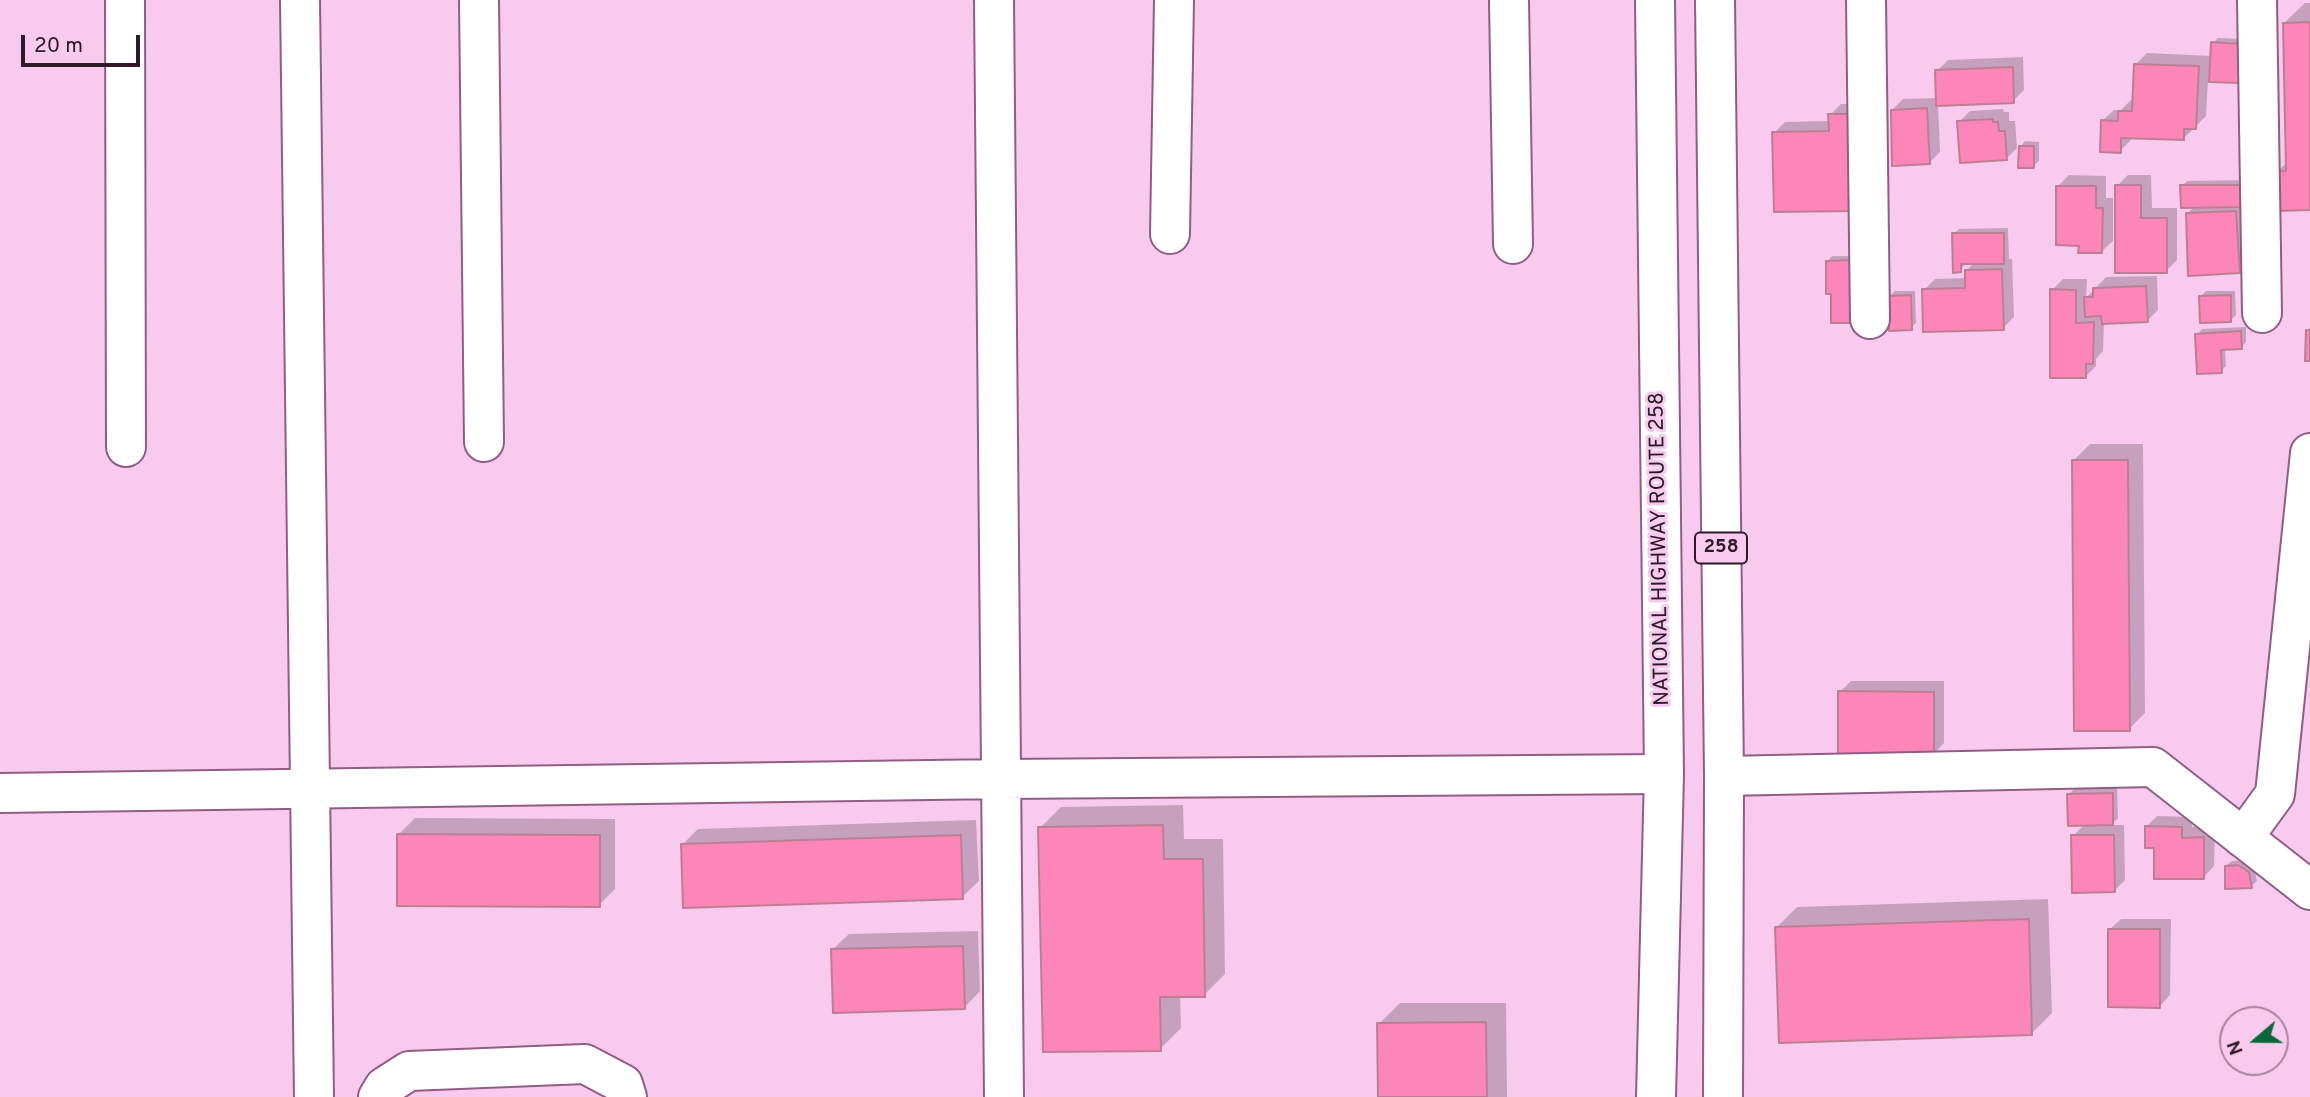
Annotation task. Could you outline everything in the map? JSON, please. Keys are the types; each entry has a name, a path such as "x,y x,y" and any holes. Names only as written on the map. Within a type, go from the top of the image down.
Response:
{"main road":[{"path":"125,0 126,447"},
{"path":"300,0 314,1097"},
{"path":"479,0 484,442"},
{"path":"994,0 1004,1097"},
{"path":"1170,234 1174,0"},
{"path":"1509,0 1513,244"},
{"name":"NATIONAL HIGHWAY ROUTE 258","path":"1655,0 1664,774 1656,1095"},
{"name":"258","path":"1715,0 1724,776 1723,1097"},
{"path":"1866,0 1870,319"},
{"path":"2257,0 2262,313"},
{"path":"2243,838 2275,794 2310,453"},
{"path":"1724,776 2153,766 2310,890"},
{"path":"0,793 1001,779 1664,774"},
{"path":"378,1097 384,1087 409,1071 584,1064 623,1084 627,1097"}],"building":[{"path":"2310,22 2310,210 2276,211 2275,171 2286,171 2283,23"},
{"path":"2211,42 2242,44 2241,83 2209,82"},
{"path":"2134,64 2199,66 2196,129 2184,129 2184,140 2121,138 2121,153 2100,152 2101,120 2118,121 2118,111 2132,111"},
{"path":"2013,67 2014,103 1936,106 1935,70"},
{"path":"1927,108 1930,164 1892,166 1891,110"},
{"path":"1828,114 1851,114 1853,211 1774,212 1772,132 1829,131"},
{"path":"1993,119 1993,122 1998,122 1999,131 2005,131 2007,160 1960,163 1957,121"},
{"path":"2019,146 2034,146 2034,168 2018,168"},
{"path":"2115,185 2141,185 2141,218 2167,218 2167,273 2115,273"},
{"path":"2180,185 2242,185 2243,207 2181,208"},
{"path":"2056,186 2096,186 2096,208 2103,208 2102,253 2078,253 2079,246 2056,245"},
{"path":"2236,211 2240,273 2188,276 2186,213"},
{"path":"1952,233 2004,233 2004,264 1961,264 1961,272 1953,273"},
{"path":"1854,260 1854,323 1831,323 1831,294 1826,294 1826,261"},
{"path":"2002,269 2004,330 1923,332 1922,289 1965,288 1965,270"},
{"path":"2146,286 2148,322 2102,324 2101,316 2085,317 2084,297 2093,297 2093,288"},
{"path":"2050,289 2076,290 2076,323 2094,322 2093,364 2086,364 2086,378 2050,378"},
{"path":"1911,295 1912,330 1889,331 1888,296"},
{"path":"2231,295 2231,322 2200,323 2199,296"},
{"path":"2306,330 2310,330 2310,361 2305,361"},
{"path":"2241,331 2242,349 2221,350 2222,373 2197,374 2195,334"},
{"path":"2072,460 2128,460 2130,731 2074,731"},
{"path":"1838,691 1934,692 1934,755 1838,755"},
{"path":"2113,793 2113,825 2068,826 2067,794"},
{"path":"1163,825 1164,859 1203,859 1205,997 1160,997 1161,1051 1043,1052 1038,827"},
{"path":"2145,826 2182,827 2182,838 2204,837 2204,879 2154,879 2154,848 2145,848"},
{"path":"397,834 600,835 600,907 397,906"},
{"path":"961,835 963,899 683,908 681,844"},
{"path":"2071,835 2114,835 2115,892 2072,893"},
{"path":"2238,865 2249,872 2252,888 2225,889 2225,866"},
{"path":"2029,919 2032,1035 1779,1043 1775,927"},
{"path":"2108,929 2160,929 2160,1008 2108,1007"},
{"path":"963,946 965,1009 833,1013 831,949"},
{"path":"1486,1022 1487,1097 1378,1097 1377,1023"}]}
